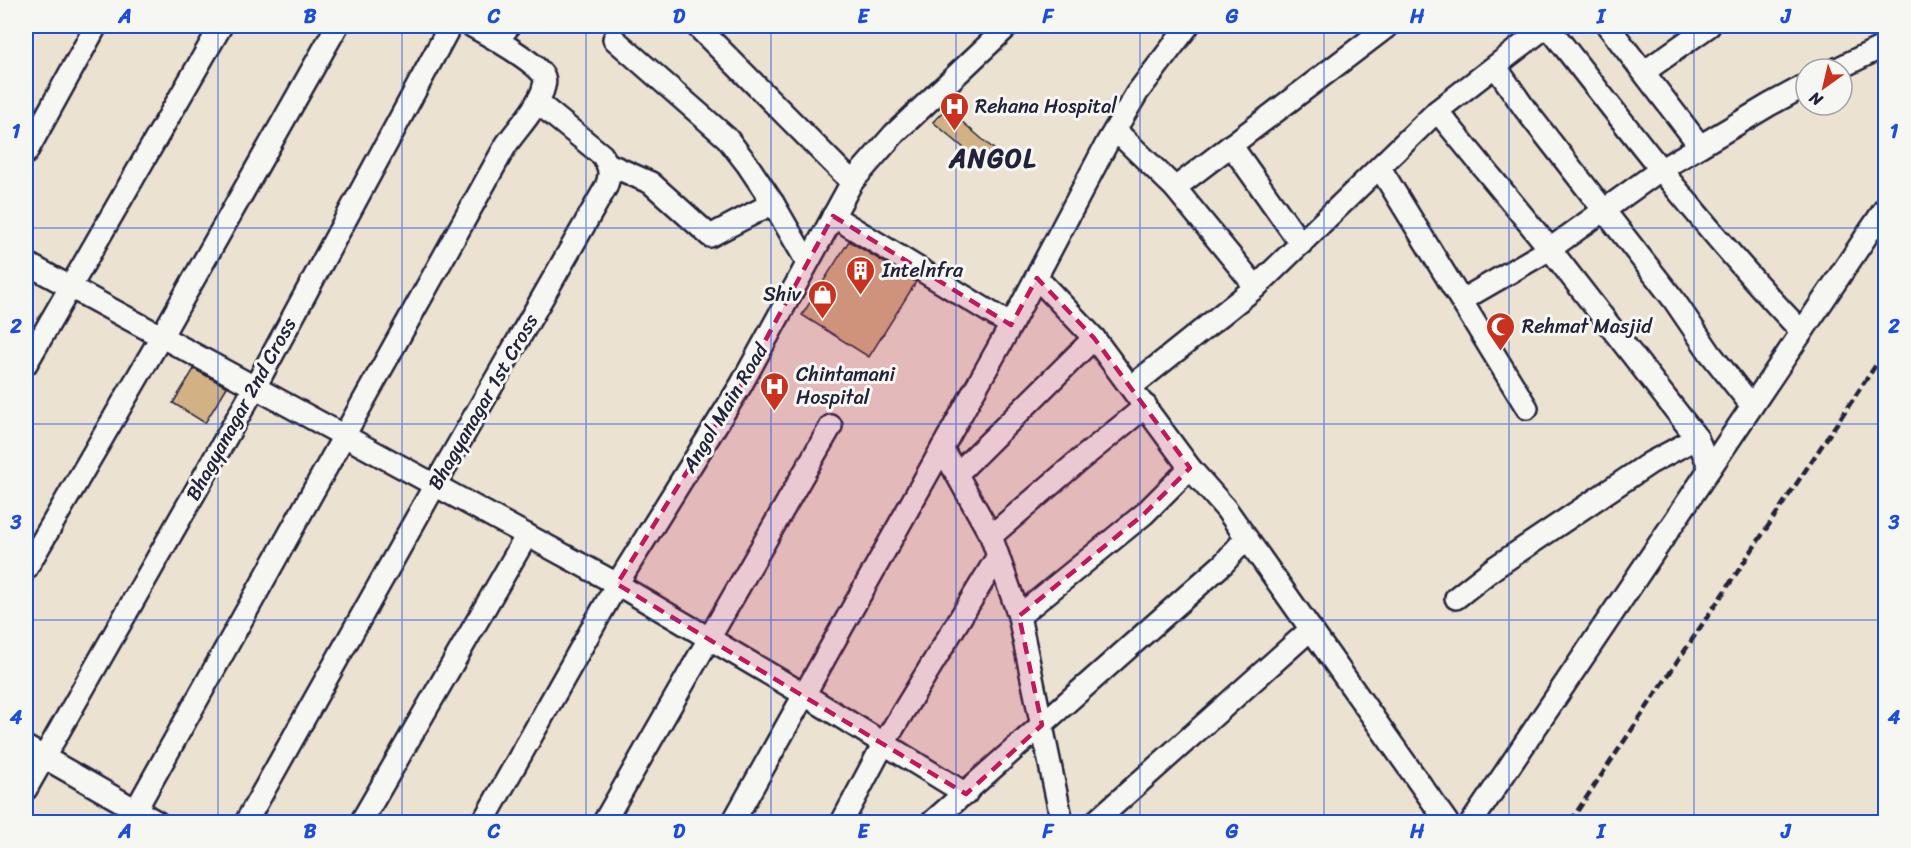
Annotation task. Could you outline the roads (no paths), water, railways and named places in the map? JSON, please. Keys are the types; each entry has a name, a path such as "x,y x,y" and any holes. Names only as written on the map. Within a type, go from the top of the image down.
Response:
{"street":[{"path":"26,153 96,26"},
{"path":"26,364 221,26"},
{"path":"26,569 161,337 337,26"},
{"name":"Bhagyanagar 2nd Cross","path":"26,789 255,387 450,26"},
{"path":"132,817 506,145 537,102 544,86 544,76 504,32 472,26"},
{"path":"697,26 852,182"},
{"path":"734,822 1011,326 1115,130 1137,93 1188,26"},
{"path":"1175,188 1388,26"},
{"path":"1131,387 1256,287 1437,111 1548,26 1660,170 1802,332"},
{"path":"1608,26 1700,146"},
{"path":"1644,72 1709,26"},
{"name":"Angol Main Road","path":"483,822 617,584 741,386 852,182 894,134 996,29"},
{"path":"614,39 727,138 773,203 807,262"},
{"path":"1854,61 1886,45"},
{"path":"1496,67 1525,109 1674,300 1710,353 1752,406"},
{"path":"1462,300 1550,249 1660,170 1794,92"},
{"path":"537,102 602,155 608,164 651,183 710,236 773,203"},
{"path":"1437,111 1550,249 1697,438 1710,468"},
{"path":"1115,130 1175,188 1256,287"},
{"path":"1231,145 1301,244"},
{"name":"Bhagyanagar 1st Cross","path":"246,822 606,187 610,176 608,164"},
{"path":"1380,168 1527,408"},
{"path":"1473,822 1886,207"},
{"path":"833,216 1011,326"},
{"path":"26,263 617,584 805,695 966,794"},
{"path":"1037,278 1094,338 1190,468 1226,509 1447,822"},
{"path":"957,474 1094,338"},
{"path":"991,536 1146,406"},
{"path":"604,822 831,426"},
{"path":"1456,598 1494,568 1650,463 1697,438"},
{"path":"942,448 991,536 1019,616 1062,822"},
{"path":"1019,616 1144,514 1190,468"},
{"path":"361,822 526,535"},
{"path":"932,822 1224,563 1246,538"},
{"path":"842,822 884,743 998,556"},
{"path":"1095,822 1311,629"},
{"path":"26,747 132,817 157,822"}],"railway":[{"path":"1570,822 1886,350"}],"place":[{"name":"Rehana Hospital","path":"954,132"},
{"name":"Intelnfra","path":"861,296"},
{"name":"Shiv","path":"822,320"},
{"name":"Rehmat Masjid","path":"1501,352"},
{"name":"Chintamani Hospital","path":"775,412"}],"district":[{"name":"ANGOL","path":"993,158"}]}
